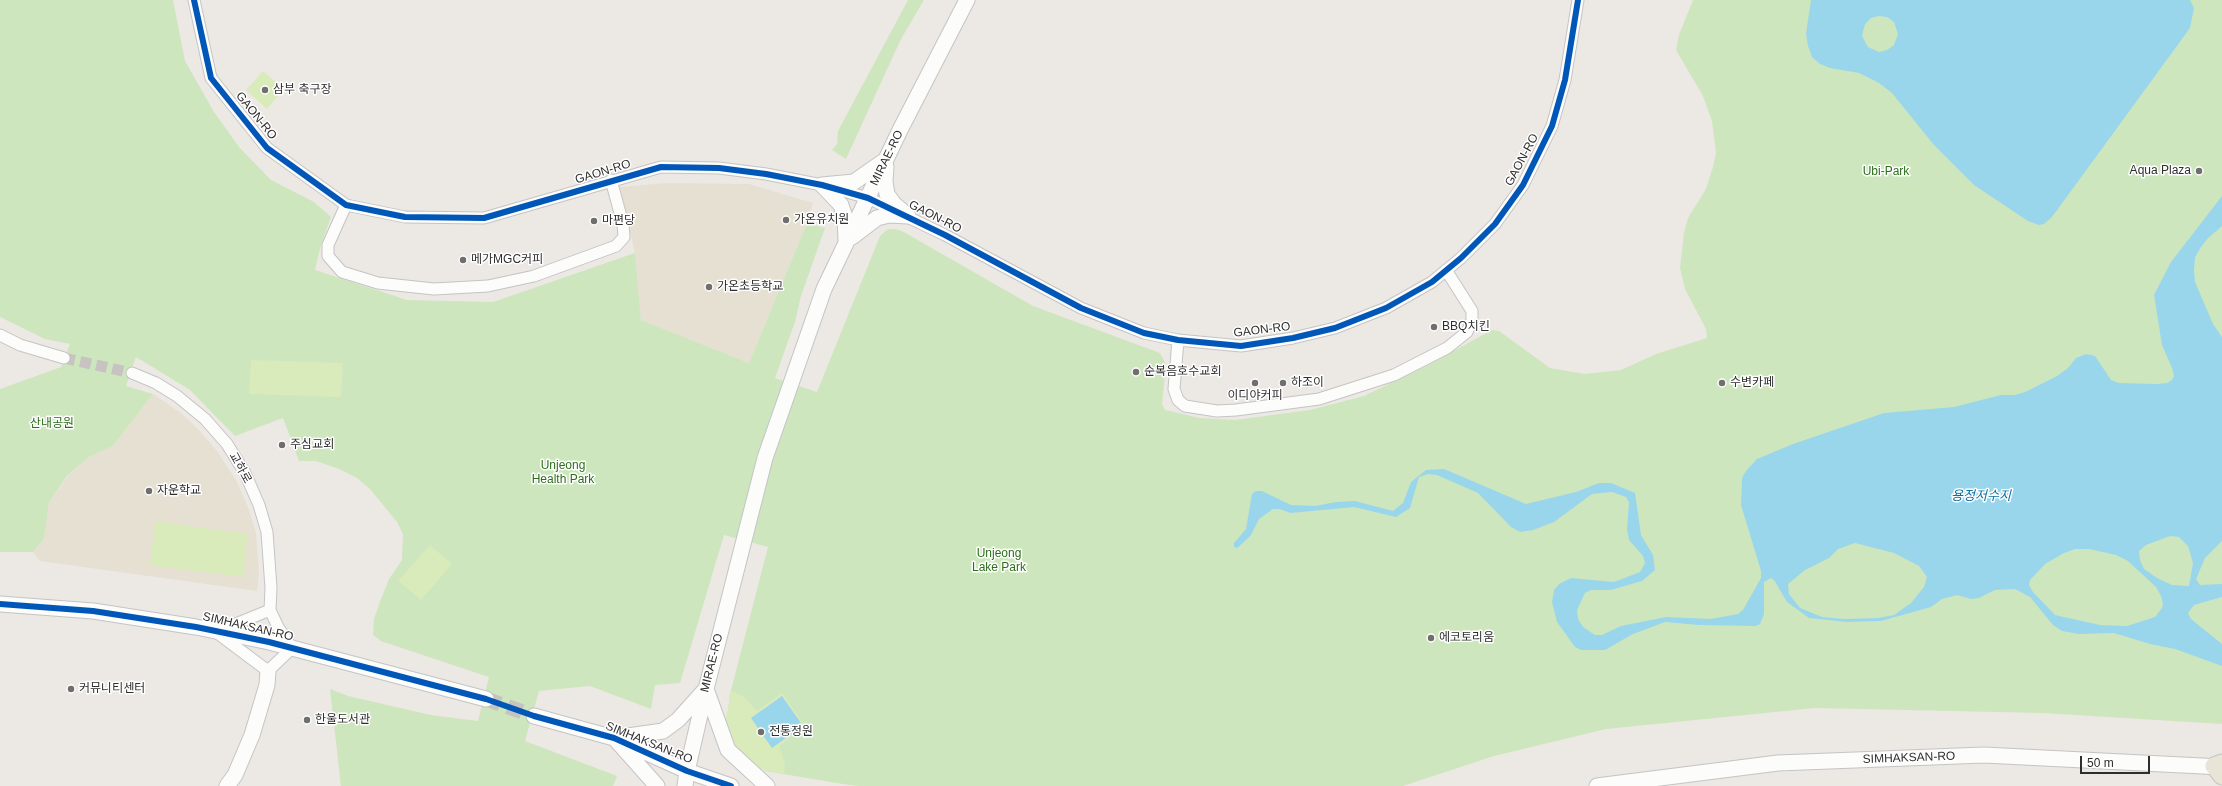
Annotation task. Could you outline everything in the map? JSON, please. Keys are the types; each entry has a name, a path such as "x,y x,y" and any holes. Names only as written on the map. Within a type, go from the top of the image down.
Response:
{"street":[{"name":"GAON-RO","path":"194,0 212,78 266,148 346,205 405,217 484,218 661,167 719,168 766,174 822,185 868,198 908,216 1081,308 1144,333 1178,340 1241,346 1293,338 1334,328 1386,308 1432,282 1495,224 1523,185 1552,126 1565,80 1578,0"},
{"name":"MIRAE-RO","path":"685,786 706,688 765,458 824,290 886,160 967,0"},
{"path":"822,185 854,182 886,160"},
{"path":"886,160 885,182 887,194 894,204 908,216"},
{"path":"346,205 328,245 328,256 342,272 378,282 434,289 488,286 534,276 616,246 624,237 623,224 612,180"},
{"path":"822,185 841,205 845,217 846,242"},
{"path":"846,242 866,224 877,218 888,215 908,216"},
{"path":"1178,340 1174,389 1178,400 1185,406 1217,411 1236,410 1319,399 1394,375 1447,348 1467,332 1472,320 1472,311 1446,270"},
{"path":"0,335 20,345 64,358"},
{"name":"교하로","path":"132,373 156,383 177,396 205,419 227,444 245,473 259,505 267,532 271,574 270,610"},
{"name":"SIMHAKSAN-RO","path":"0,604 92,612 196,627 292,648 486,699"},
{"path":"216,632 270,610 278,627 292,648 268,671 267,685 252,735 235,775 227,786"},
{"path":"216,632 268,671"},
{"path":"614,738 663,731 678,720 706,688 728,750 766,786"},
{"name":"SIMHAKSAN-RO","path":"534,716 614,738 687,771 731,786"},
{"path":"614,738 657,786"},
{"name":"SIMHAKSAN-RO","path":"1597,786 1778,763 1984,755 2220,768"}],"shaded area":[{"name":"가온초등학교","path":"667,183 749,184 813,203 807,223 749,363 641,320 635,253 620,187"},
{"name":"자운학교","path":"153,394 181,413 200,431 217,451 236,480 248,507 256,533 259,572 257,591 40,561 33,552 44,539 49,502 68,476 89,457 113,446"}],"green space":[{"path":"0,0 173,0 185,61 214,112 239,147 271,180 314,202 331,217 321,245 315,270 407,300 493,302 635,253 641,320 749,363 807,223 825,228 801,296 795,322 775,378 817,392 880,236 888,229 895,229 902,231 1033,306 1160,353 1166,364 1162,404 1165,410 1200,418 1235,420 1310,410 1364,396 1428,365 1492,330 1499,331 1550,368 1585,374 1621,370 1656,354 1707,338 1706,329 1685,289 1680,268 1684,233 1688,218 1706,189 1716,153 1712,121 1703,96 1676,50 1679,35 1693,0 2222,0 2222,724 2043,713 1815,708 1606,729 1494,756 1403,786 858,786 765,771 729,698 768,547 724,535 680,683 655,685 651,709 590,686 539,691 525,741 617,776 613,786 341,786 330,689 348,696 431,715 478,721 489,677 381,641 373,635 374,619 381,599 389,579 402,560 403,534 397,522 370,489 357,478 339,469 316,461 299,461 283,418 235,436 190,390 136,357 126,386 153,394 113,446 89,457 67,476 49,502 44,539 33,552 0,552 0,389 61,367 70,344 45,339 0,317"},
{"path":"908,0 924,0 901,39 846,159 832,150 837,144 838,131"},
{"name":"삼부 축구장","path":"263,71 284,89 267,109 246,90"},
{"path":"251,360 343,363 341,397 249,394"},
{"path":"155,521 248,534 243,577 150,565"},
{"path":"430,545 452,564 421,600 398,581"},
{"name":"전통정원","path":"731,691 743,696 757,711 782,693 805,726 779,746 785,764 784,774 746,766 724,729"}],"water":[{"path":"1811,0 2190,0 2194,8 2190,28 2052,217 2044,224 2039,225 2028,221 1974,185 1934,145 1892,93 1879,83 1859,73 1830,68 1820,64 1812,57 1806,34","holes":["1879,16 1887,17 1894,22 1898,34 1894,45 1887,50 1879,52 1868,47 1862,36 1865,24 1871,18"]},
{"name":"용정저수지","path":"2222,196 2222,226 2208,238 2201,247 2195,257 2194,270 2195,282 2213,324 2222,337 2222,541 2205,558 2196,579 2200,585 2222,584 2222,597 2194,605 2188,613 2191,619 2222,644 2222,666 2175,649 2150,644 2114,633 2079,634 2062,631 2053,625 2030,597 2015,589 1995,590 1979,598 1971,599 1957,595 1942,599 1931,607 1881,621 1847,622 1809,618 1787,602 1774,580 1771,578 1764,582 1764,614 1760,624 1756,626 1699,625 1665,622 1633,634 1605,650 1581,650 1575,647 1557,622 1552,602 1554,590 1559,584 1571,578 1614,582 1640,572 1645,563 1643,556 1629,540 1627,529 1629,502 1626,497 1612,492 1592,494 1554,522 1533,530 1520,532 1511,527 1478,493 1437,475 1428,474 1419,477 1410,508 1396,517 1354,507 1291,513 1279,509 1273,509 1259,519 1251,535 1244,542 1237,548 1234,547 1234,543 1246,529 1252,494 1256,491 1262,491 1291,505 1315,506 1336,502 1355,501 1393,511 1403,503 1411,482 1426,470 1444,469 1526,504 1576,492 1599,483 1611,483 1635,493 1641,535 1653,555 1655,570 1642,581 1611,590 1591,590 1585,593 1577,610 1578,619 1583,627 1595,635 1602,635 1621,626 1666,617 1711,619 1738,614 1743,610 1761,578 1761,571 1741,505 1742,478 1757,459 1793,444 1884,413 1954,407 2001,395 2015,395 2025,392 2057,376 2068,368 2076,358 2086,354 2095,356 2111,380 2119,383 2167,383 2172,380 2174,376 2162,345 2154,295 2171,262","holes":["2170,536 2179,537 2188,546 2193,563 2189,586 2172,585 2157,578 2144,569 2140,560 2139,551 2146,545","1855,543 1894,553 1919,566 1927,577 1924,587 1911,603 1894,615 1878,618 1844,619 1822,617 1800,608 1789,594 1788,584 1805,570 1829,558 1838,549","2075,549 2089,549 2116,555 2128,561 2156,587 2161,596 2163,605 2162,608 2155,617 2127,626 2100,625 2055,615 2033,592 2029,585 2030,580 2045,564 2064,553"]},
{"path":"782,696 803,726 772,748 751,718"}],"tunnel":[{"path":"64,358 132,373"},
{"path":"486,699 534,716"}],"cycle path":[{"path":"194,0 211,78 267,148 346,205 405,217 484,218 661,167 719,168 766,174 822,185 868,198 945,235 1081,308 1144,333 1178,340 1241,346 1293,338 1335,328 1386,308 1432,282 1461,258 1495,224 1523,185 1552,126 1565,80 1578,0"},
{"path":"0,604 93,611 196,627 269,642 486,699 534,716 614,738 687,771 731,786"}],"place":[{"name":"삼부 축구장","path":"265,90"},
{"name":"Aqua Plaza","path":"2199,171"},
{"name":"가온유치원","path":"786,220"},
{"name":"마편당","path":"594,221"},
{"name":"메가MGC커피","path":"463,260"},
{"name":"가온초등학교","path":"709,287"},
{"name":"BBQ치킨","path":"1434,327"},
{"name":"순복음호수교회","path":"1136,372"},
{"name":"이디야커피","path":"1255,383"},
{"name":"하조이","path":"1283,383"},
{"name":"수변카페","path":"1722,383"},
{"name":"주심교회","path":"282,445"},
{"name":"자운학교","path":"149,491"},
{"name":"에코토리움","path":"1431,638"},
{"name":"커뮤니티센터","path":"71,689"},
{"name":"한울도서관","path":"307,720"},
{"name":"전통정원","path":"761,732"}],"park label":[{"name":"Ubi-Park","path":"1886,172"},
{"name":"산내공원","path":"52,424"},
{"name":"Unjeong Health Park","path":"563,473"},
{"name":"Unjeong Lake Park","path":"999,561"}]}
